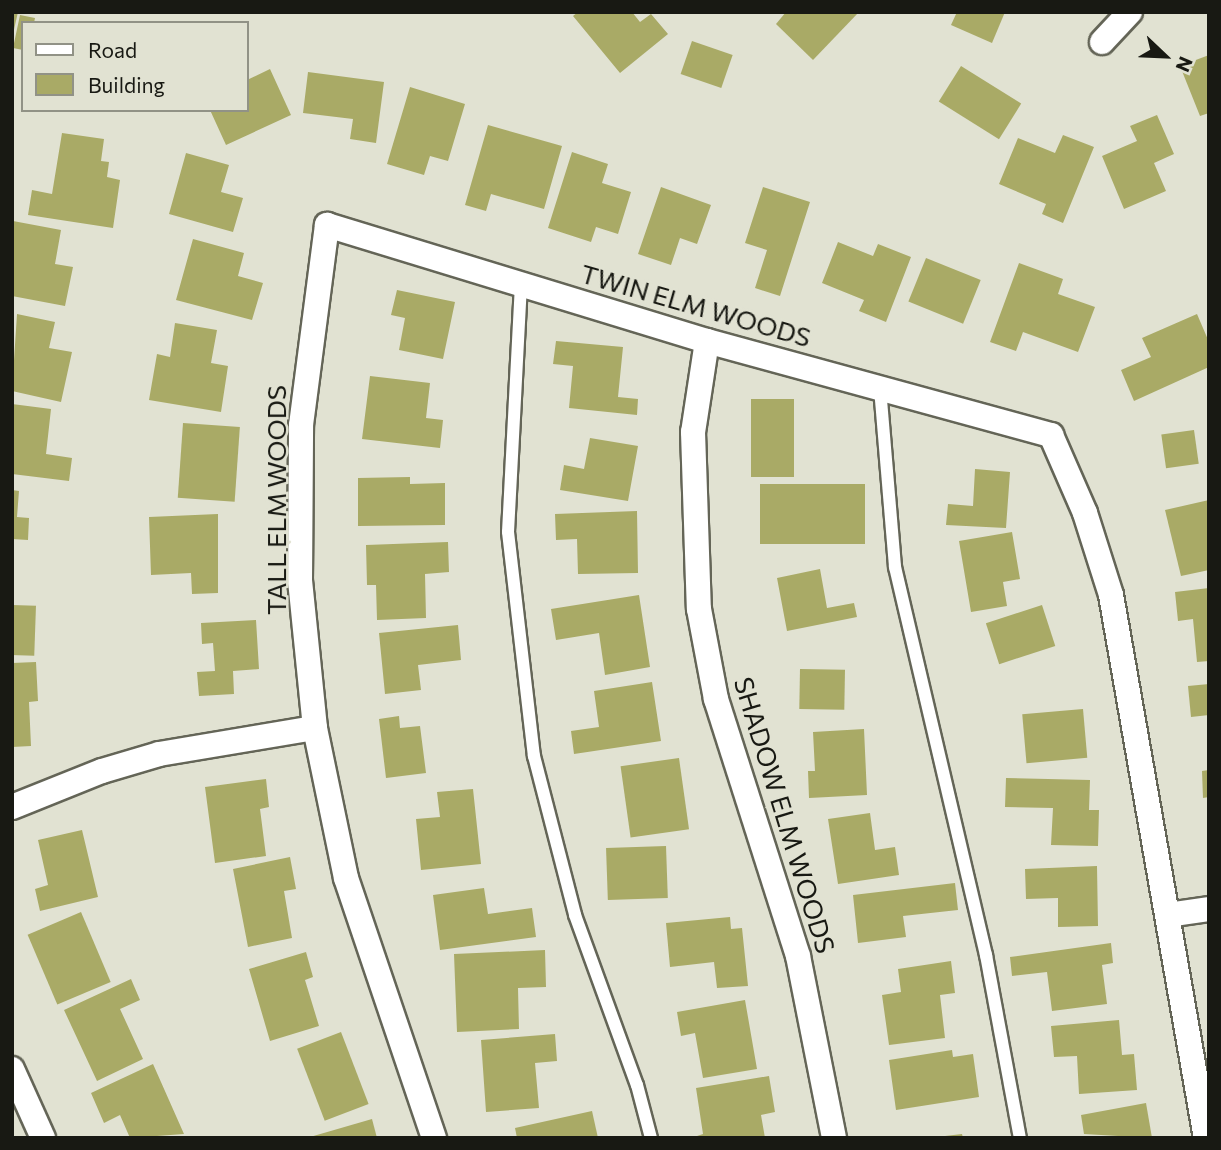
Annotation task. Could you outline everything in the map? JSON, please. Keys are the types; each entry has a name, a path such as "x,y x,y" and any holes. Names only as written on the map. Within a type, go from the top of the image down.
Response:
{"street":[{"path":"1102,42 1130,12"},
{"name":"TWIN ELM WOODS","path":"327,225 708,341 1051,435 1085,513 1111,595 1168,915"},
{"name":"TALL ELM WOODS","path":"327,225 301,425 300,581 315,728 346,878 434,1138"},
{"name":"SHADOW ELM WOODS","path":"708,341 693,432 699,608 716,699 798,956 834,1138"},
{"path":"12,807 102,771 159,754 315,728"},
{"path":"1206,1138 1168,915 1209,909"},
{"path":"12,1069 43,1138"}],"lane":[{"path":"521,284 508,532 534,756 575,915 637,1085 651,1138"},
{"path":"880,388 895,567 986,955 1020,1138"}],"building":[{"path":"12,12 18,12 13,34 12,34"},
{"path":"578,12 632,12 640,22 651,14 668,34 620,73 573,16"},
{"path":"786,12 859,12 813,60 776,24"},
{"path":"957,12 1005,12 992,43 951,25"},
{"path":"20,15 35,18 34,21 21,21 21,50 13,48"},
{"path":"692,41 733,55 721,88 681,74"},
{"path":"1209,55 1209,113 1200,116 1180,66"},
{"path":"961,66 1021,104 999,139 939,102"},
{"path":"270,69 291,115 226,145 211,112 248,112 248,80"},
{"path":"308,72 384,82 376,143 350,139 353,119 303,113"},
{"path":"410,87 465,104 448,161 430,156 424,175 387,164"},
{"path":"1157,115 1174,154 1154,163 1166,191 1124,209 1102,156 1137,141 1130,126"},
{"path":"488,125 562,146 544,209 491,194 486,211 465,205"},
{"path":"62,133 104,139 101,161 109,162 107,177 120,180 113,228 28,215 32,190 52,194"},
{"path":"1063,135 1094,147 1063,223 1042,214 1046,204 999,184 1018,138 1055,153"},
{"path":"572,152 608,164 602,183 631,192 618,234 596,227 591,242 548,228"},
{"path":"186,153 229,165 221,192 243,198 233,232 169,214"},
{"path":"661,187 711,205 697,244 680,238 671,265 638,254"},
{"path":"763,187 810,202 780,296 755,288 767,250 745,243"},
{"path":"13,221 61,230 55,264 73,267 65,306 12,296"},
{"path":"193,239 244,253 238,276 263,283 252,320 176,300"},
{"path":"838,242 873,256 878,244 911,257 886,322 859,311 864,300 822,283"},
{"path":"926,258 981,280 963,324 908,302"},
{"path":"1019,263 1063,279 1058,294 1095,307 1078,352 1023,332 1016,351 990,342"},
{"path":"397,290 455,302 443,359 399,350 405,318 391,315"},
{"path":"17,314 55,322 49,348 72,352 61,402 12,391"},
{"path":"1197,314 1209,342 1209,367 1134,401 1121,370 1151,357 1142,338"},
{"path":"175,323 217,330 211,363 228,366 221,412 149,400 157,354 170,357"},
{"path":"556,341 623,347 618,397 638,399 637,415 569,408 573,366 553,364"},
{"path":"370,376 430,383 426,418 443,420 440,448 362,439"},
{"path":"751,399 794,399 794,477 751,477"},
{"path":"12,404 51,409 46,454 72,458 69,481 12,474"},
{"path":"183,423 240,427 235,502 178,498"},
{"path":"1194,430 1199,464 1166,468 1161,435"},
{"path":"590,438 638,446 628,501 560,490 564,465 584,469"},
{"path":"975,469 1010,472 1006,528 946,525 948,504 973,506"},
{"path":"410,477 410,484 445,483 445,525 358,526 358,478"},
{"path":"760,484 865,484 865,544 760,544"},
{"path":"12,490 19,491 17,517 29,518 28,540 12,539"},
{"path":"1209,500 1209,570 1181,576 1165,510"},
{"path":"637,511 638,573 578,574 577,539 556,540 555,514"},
{"path":"218,514 218,593 192,594 191,573 151,575 149,517"},
{"path":"1012,532 1020,579 1003,582 1007,606 971,612 959,541"},
{"path":"448,542 449,572 425,574 426,618 377,620 376,585 367,585 366,545"},
{"path":"820,569 827,608 854,603 857,617 787,631 777,578"},
{"path":"1209,588 1209,661 1197,662 1193,619 1178,621 1175,592"},
{"path":"639,595 650,667 605,675 599,633 556,640 551,609"},
{"path":"12,605 36,606 34,656 12,655"},
{"path":"1042,605 1055,646 999,664 986,623"},
{"path":"256,620 259,669 233,671 234,694 199,696 197,672 215,671 213,643 202,644 201,623"},
{"path":"458,625 461,660 418,665 421,690 385,694 379,633"},
{"path":"36,662 38,701 29,702 31,746 12,747 12,663"},
{"path":"800,669 845,670 844,710 799,709"},
{"path":"652,682 661,741 574,754 571,731 599,727 594,691"},
{"path":"1209,684 1209,715 1191,717 1188,686"},
{"path":"1083,709 1087,758 1027,763 1022,714"},
{"path":"399,716 400,728 420,726 426,773 386,778 379,719"},
{"path":"864,729 867,795 809,798 808,771 815,771 813,732"},
{"path":"679,758 689,829 631,838 621,766"},
{"path":"1209,770 1209,797 1203,798 1202,771"},
{"path":"1006,778 1090,780 1089,810 1099,810 1098,846 1051,845 1053,808 1005,807"},
{"path":"266,779 269,807 260,809 266,856 215,863 205,787"},
{"path":"473,789 481,864 421,870 416,819 440,817 437,792"},
{"path":"870,813 875,850 895,847 899,875 838,884 828,819"},
{"path":"82,830 98,897 40,911 35,889 48,885 38,840"},
{"path":"666,846 668,898 608,900 606,848"},
{"path":"290,857 296,889 284,891 292,938 248,947 233,869"},
{"path":"1097,866 1098,926 1058,927 1058,898 1026,899 1025,869"},
{"path":"955,883 958,910 903,916 906,937 858,943 853,895"},
{"path":"484,888 488,914 532,908 536,937 440,950 433,895"},
{"path":"81,912 111,982 57,1005 28,935"},
{"path":"730,917 731,929 742,928 748,986 717,988 714,962 670,967 666,923"},
{"path":"1111,943 1113,963 1102,965 1107,1004 1052,1011 1047,972 1012,976 1010,957"},
{"path":"545,950 546,987 518,988 519,1029 457,1032 454,954"},
{"path":"306,952 313,977 305,980 319,1026 270,1041 249,969"},
{"path":"951,961 955,993 940,995 945,1038 889,1045 882,995 901,992 898,969"},
{"path":"131,979 140,1000 120,1009 143,1059 97,1081 64,1010"},
{"path":"745,1000 757,1069 703,1078 695,1033 681,1036 677,1012"},
{"path":"1119,1020 1122,1055 1134,1054 1137,1090 1079,1094 1077,1056 1054,1057 1051,1026"},
{"path":"341,1032 369,1104 325,1121 297,1049"},
{"path":"555,1034 557,1061 535,1063 539,1108 486,1112 481,1040"},
{"path":"952,1050 953,1057 973,1054 979,1097 896,1110 889,1060"},
{"path":"153,1064 184,1134 130,1138 120,1115 104,1123 91,1093"},
{"path":"769,1076 775,1112 761,1115 765,1138 691,1138 703,1134 696,1088"},
{"path":"1146,1103 1152,1138 1084,1134 1081,1115"},
{"path":"592,1111 598,1138 517,1138 515,1128"},
{"path":"372,1119 377,1138 310,1138 310,1137"},
{"path":"962,1134 963,1138 945,1138 945,1136"}]}
